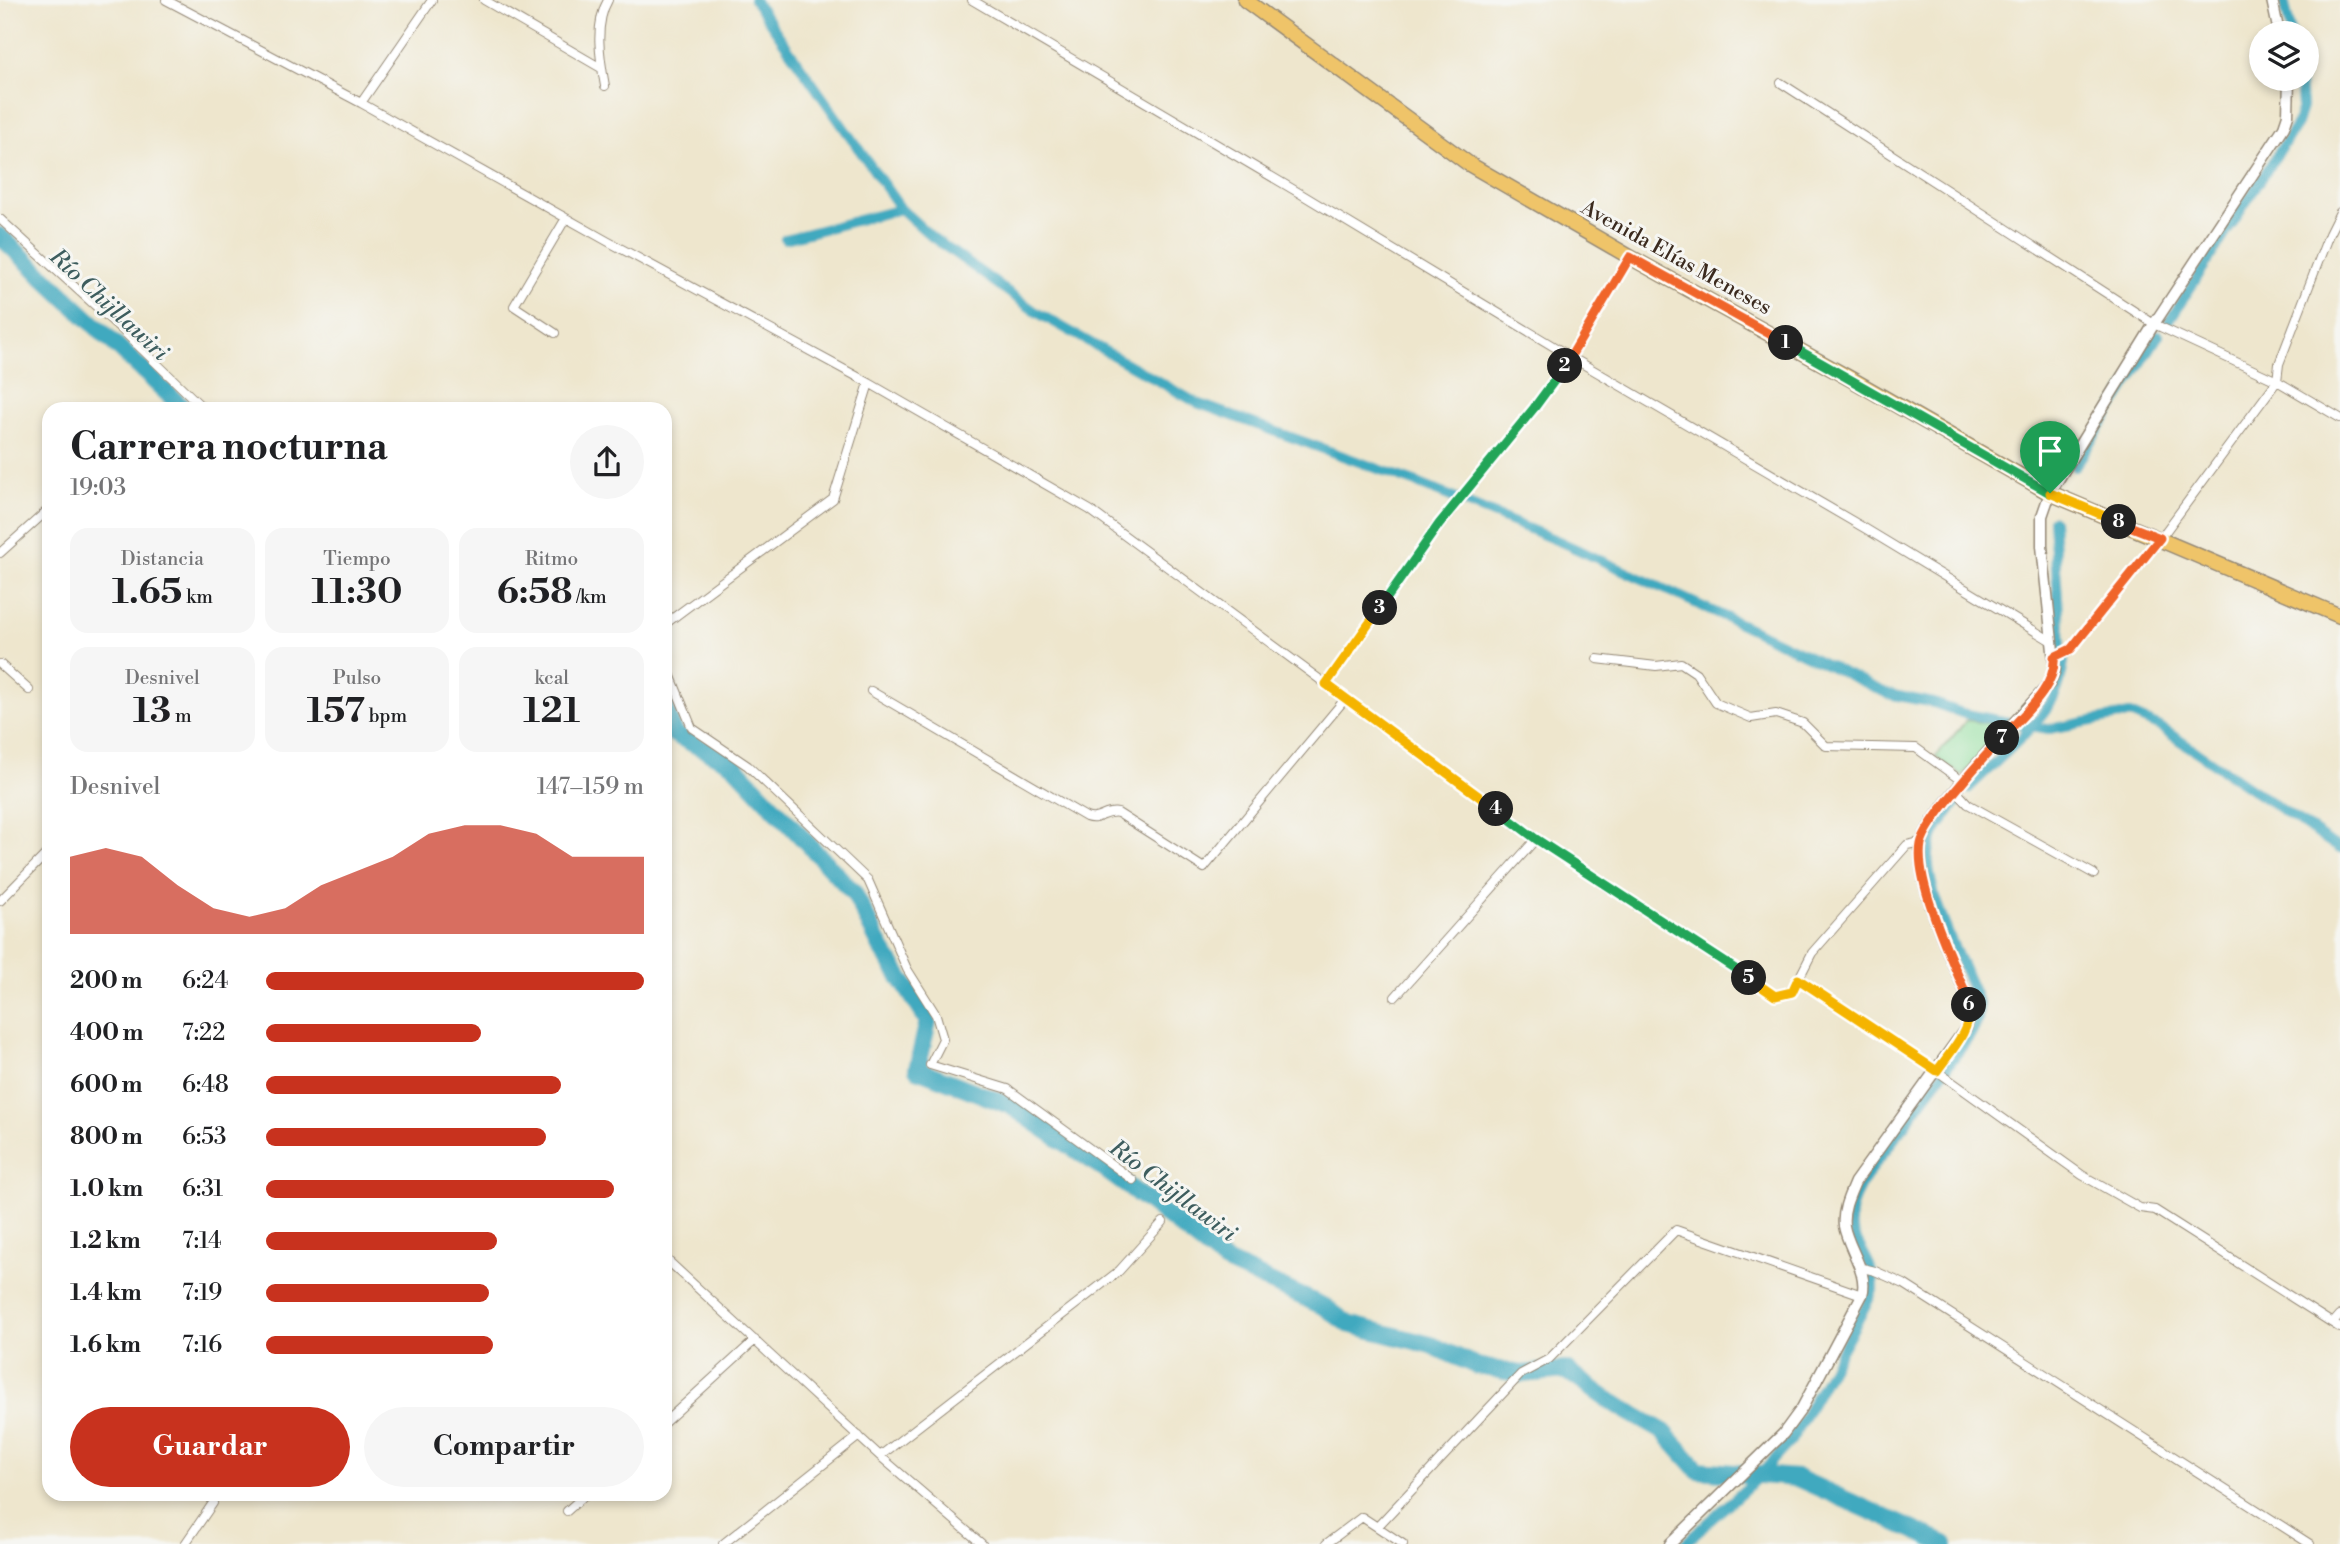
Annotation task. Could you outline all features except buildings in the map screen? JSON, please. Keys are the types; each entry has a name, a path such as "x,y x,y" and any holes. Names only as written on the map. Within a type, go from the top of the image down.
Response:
{"main road":[{"name":"Avenida Elías Meneses","path":"1245,0 1469,164 1630,257 2050,493 2340,616"}],"street":[{"path":"166,0 361,103 869,383 1090,510 1536,839 1775,996 1792,992 1812,953 1907,845 1921,842"},
{"path":"361,103 432,0"},
{"path":"484,0 601,68"},
{"path":"604,86 600,23 608,0"},
{"path":"972,0 2053,642"},
{"path":"2272,0 2276,21"},
{"path":"1781,83 2154,324 2277,381 2340,418"},
{"path":"1670,1544 1783,1434 1802,1408 1862,1295 1865,1285 1861,1267 1850,1246 1844,1223 1846,1203 1855,1182 1938,1072 1966,1028 1970,1015 1967,996 1922,879 1921,842 1959,786 2050,683 2055,670 2042,546 2042,516 2050,493 2154,324 2284,127 2288,115 2288,91"},
{"path":"2054,657 2071,649 2160,538 2277,381 2279,364 2340,212"},
{"path":"555,333 513,306 566,218"},
{"path":"0,219 197,402"},
{"path":"1326,684 1454,506 1534,408 1571,357 1630,257"},
{"path":"672,619 833,499 869,383"},
{"path":"0,553 42,515"},
{"path":"1597,659 1656,666 1681,663 1696,673 1716,703 1751,718 1776,714 1803,723 1826,746 1916,748 1959,786 1968,804 2094,874"},
{"path":"0,664 29,690"},
{"path":"672,679 692,728 748,766 867,880 907,969 936,1015 943,1039 929,1065 1008,1089 1133,1180"},
{"path":"871,691 1086,817 1097,819 1111,812 1118,813 1204,868 1346,698"},
{"path":"1395,998 1536,839"},
{"path":"0,901 42,858"},
{"path":"1798,979 1950,1080 2082,1175 2140,1208 2155,1210 2336,1326 2340,1315"},
{"path":"880,1456 1119,1271 1163,1222"},
{"path":"1378,1526 1521,1374 1549,1359 1676,1230 1862,1295"},
{"path":"672,1264 880,1456 982,1544"},
{"path":"1861,1267 1875,1270 1904,1284 2310,1544"},
{"path":"672,1416 755,1340"},
{"path":"723,1544 859,1436"},
{"path":"568,1511 579,1501"},
{"path":"185,1544 213,1503"},
{"path":"1326,1544 1362,1517 1403,1544"}],"green space":[{"path":"1967,720 2005,726 1962,776 1935,757"}],"waterway":[{"path":"754,0 901,209 932,237 1036,312 1197,403 1417,483 1561,542 1888,694 2008,722"},
{"path":"2284,0 2288,21"},
{"path":"2169,321 2297,124 2302,107 2301,91"},
{"path":"785,239 901,209"},
{"name":"Río Chijllawiri","path":"0,236 176,402"},
{"path":"2075,467 2159,335"},
{"path":"2053,520 2061,645"},
{"path":"1968,789 2026,733 2046,709 2058,689 2064,661"},
{"path":"2023,725 2049,729 2130,714 2160,727 2340,849"},
{"name":"Río Chijllawiri","path":"672,728 674,734 733,764 854,893 882,949 928,1021 917,1069 1011,1106 1148,1201 1224,1261 1325,1307 1348,1324 1431,1345 1477,1366 1521,1374 1566,1370 1608,1400 1664,1432 1698,1470 1797,1478 1945,1544"},
{"path":"1684,1544 1752,1483 1791,1441 1874,1288 1872,1272 1852,1228 1854,1202 1862,1183 1970,1036 1978,1021 1979,1004 1944,923 1931,879 1929,860 1931,843 1936,832 1957,802"}],"route":[{"path":"1630,257 2050,493 2160,538 2071,649 2054,657 2055,670 2050,683 1962,782 1921,842 1922,879 1967,996 1970,1015 1966,1028 1937,1071 1798,979 1792,992 1775,996 1536,839 1326,684 1439,524 1534,408 1571,357 1630,257"}]}
